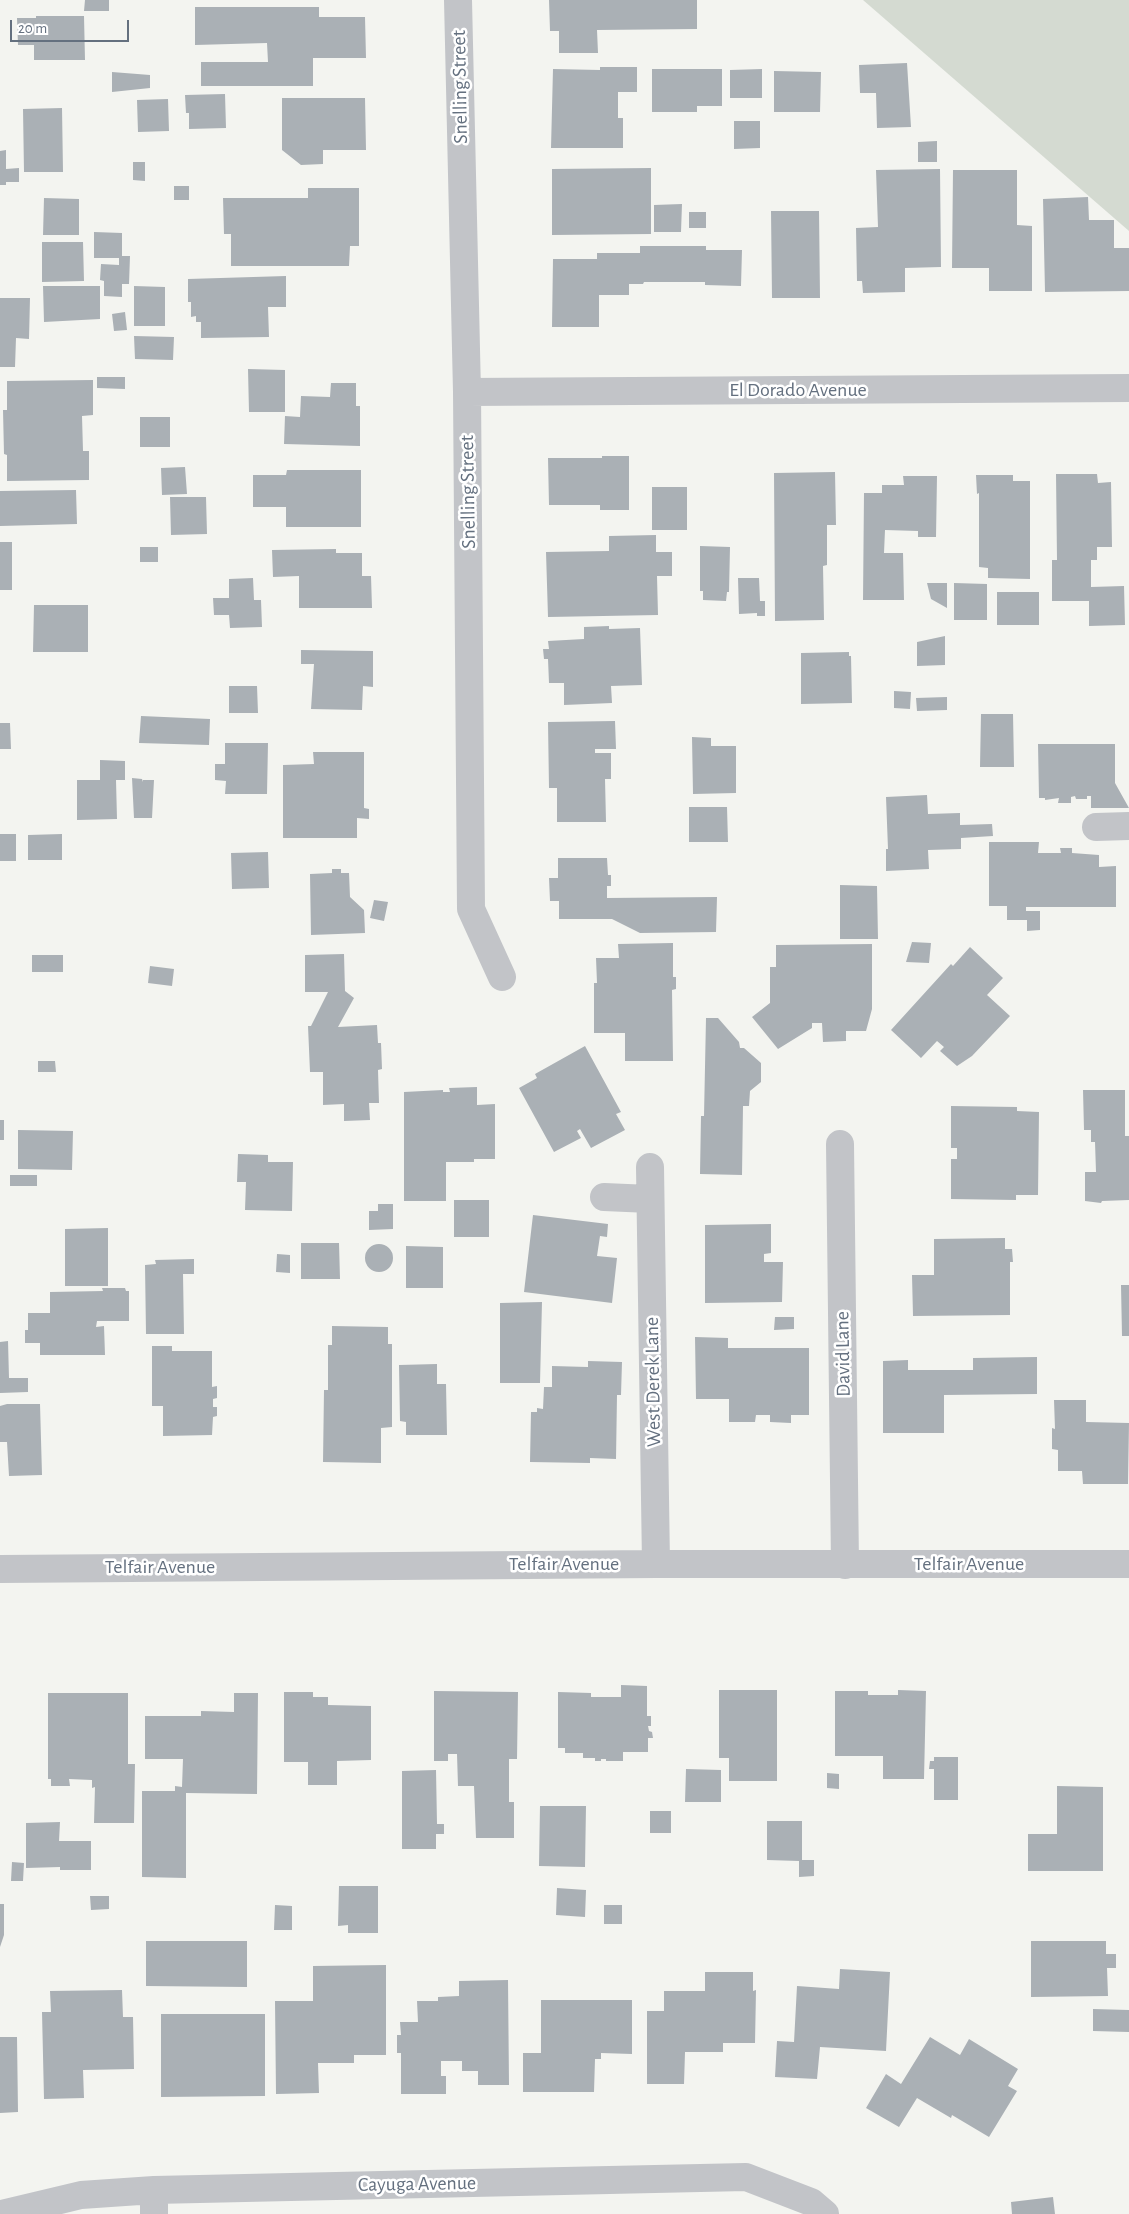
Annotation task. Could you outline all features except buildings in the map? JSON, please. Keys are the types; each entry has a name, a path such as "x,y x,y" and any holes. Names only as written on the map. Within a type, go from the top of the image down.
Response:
{"street":[{"name":"Snelling Street","path":"458,0 467,392 471,909 502,977"},
{"name":"El Dorado Avenue","path":"467,392 1129,388"},
{"path":"1096,827 1129,826"},
{"name":"David Lane","path":"840,1144 845,1565"},
{"name":"West Derek Lane","path":"650,1166 656,1564"},
{"path":"604,1197 650,1199"},
{"name":"Telfair Avenue","path":"0,1569 656,1564 1129,1564"},
{"name":"Cayuga Avenue","path":"2,2214 81,2195 154,2202 746,2177 811,2202 825,2214"}],"shaded area":[{"path":"863,0 1129,0 1129,231"}]}
